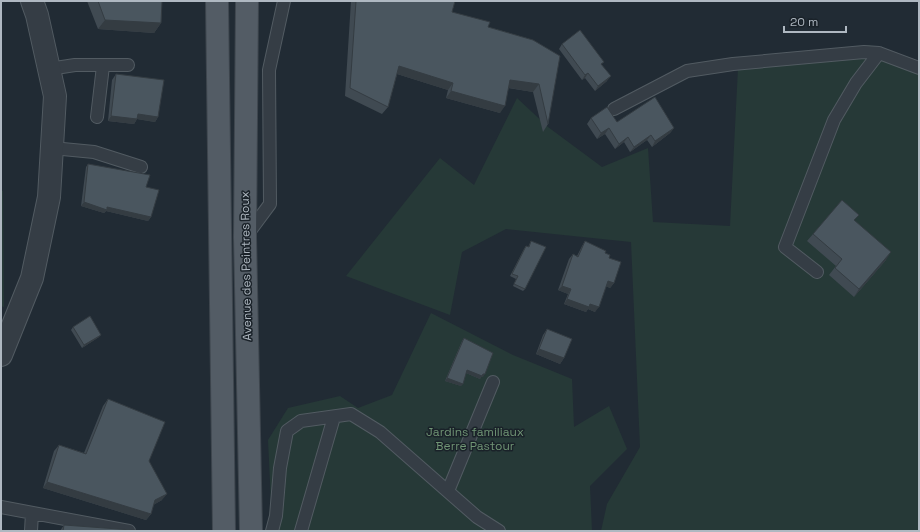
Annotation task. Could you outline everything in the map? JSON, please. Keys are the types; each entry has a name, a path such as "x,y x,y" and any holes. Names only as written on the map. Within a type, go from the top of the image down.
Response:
{"main road":[{"path":"217,1 224,531"},
{"name":"Avenue des Peintres Roux","path":"247,1 245,237 251,531"}],"street":[{"path":"1,355 32,278 49,197 55,96 37,15 32,1"}],"lane":[{"path":"245,237 270,204 269,70 284,1"},
{"path":"614,109 687,71 733,64 864,52 879,53 919,68"},
{"path":"817,272 785,247 834,120 856,83 879,53"},
{"path":"49,69 75,65 128,65"},
{"path":"96,117 103,66"},
{"path":"52,148 94,152 141,167"},
{"path":"448,491 493,382"},
{"path":"272,531 276,516 280,468 287,431 300,421 351,414 380,432 478,517 499,531"},
{"path":"301,531 334,417"},
{"path":"1,507 129,531"},
{"path":"31,531 32,513"}],"green space":[{"path":"869,45 919,64 919,531 601,531 607,504 640,447 631,242 506,229 462,252 450,315 346,276 440,158 474,185 517,98 548,127 602,167 648,148 653,222 730,226 738,68"},
{"path":"1,190 3,191 4,307 1,306"},
{"name":"Jardins familiaux Berre Pastour","path":"431,313 513,355 572,379 574,427 609,406 627,449 590,486 592,531 267,531 271,503 268,440 288,408 340,396 358,408 392,395"}],"building":[{"path":"98,1 162,1 161,23 105,20"},
{"path":"356,1 455,1 452,12 490,22 488,27 533,40 560,56 548,124 539,84 510,80 505,106 451,91 453,83 399,66 388,107 350,88"},
{"path":"580,30 604,62 601,64 611,76 598,86 588,73 585,75 562,44"},
{"path":"116,74 164,80 158,117 138,114 137,119 111,116"},
{"path":"655,97 674,128 655,141 651,135 634,147 628,137 619,144 609,128 601,133 591,118 607,107 617,122"},
{"path":"88,164 150,175 146,187 159,190 151,217 107,207 107,210 84,202"},
{"path":"842,200 859,215 854,220 891,252 859,289 835,268 842,259 813,234"},
{"path":"531,241 546,247 525,289 514,284 518,276 512,274 526,246 529,247"},
{"path":"585,241 606,251 605,253 610,255 609,258 621,262 614,283 608,281 599,307 590,304 589,307 567,299 571,289 562,286 573,254 578,257"},
{"path":"90,316 101,335 84,345 73,327"},
{"path":"547,329 572,339 564,358 539,349"},
{"path":"464,338 493,353 485,374 482,376 467,370 463,384 447,378"},
{"path":"108,399 165,422 149,461 167,494 155,500 151,514 47,482 59,445 86,454"},
{"path":"64,525 145,531 63,531"}]}
